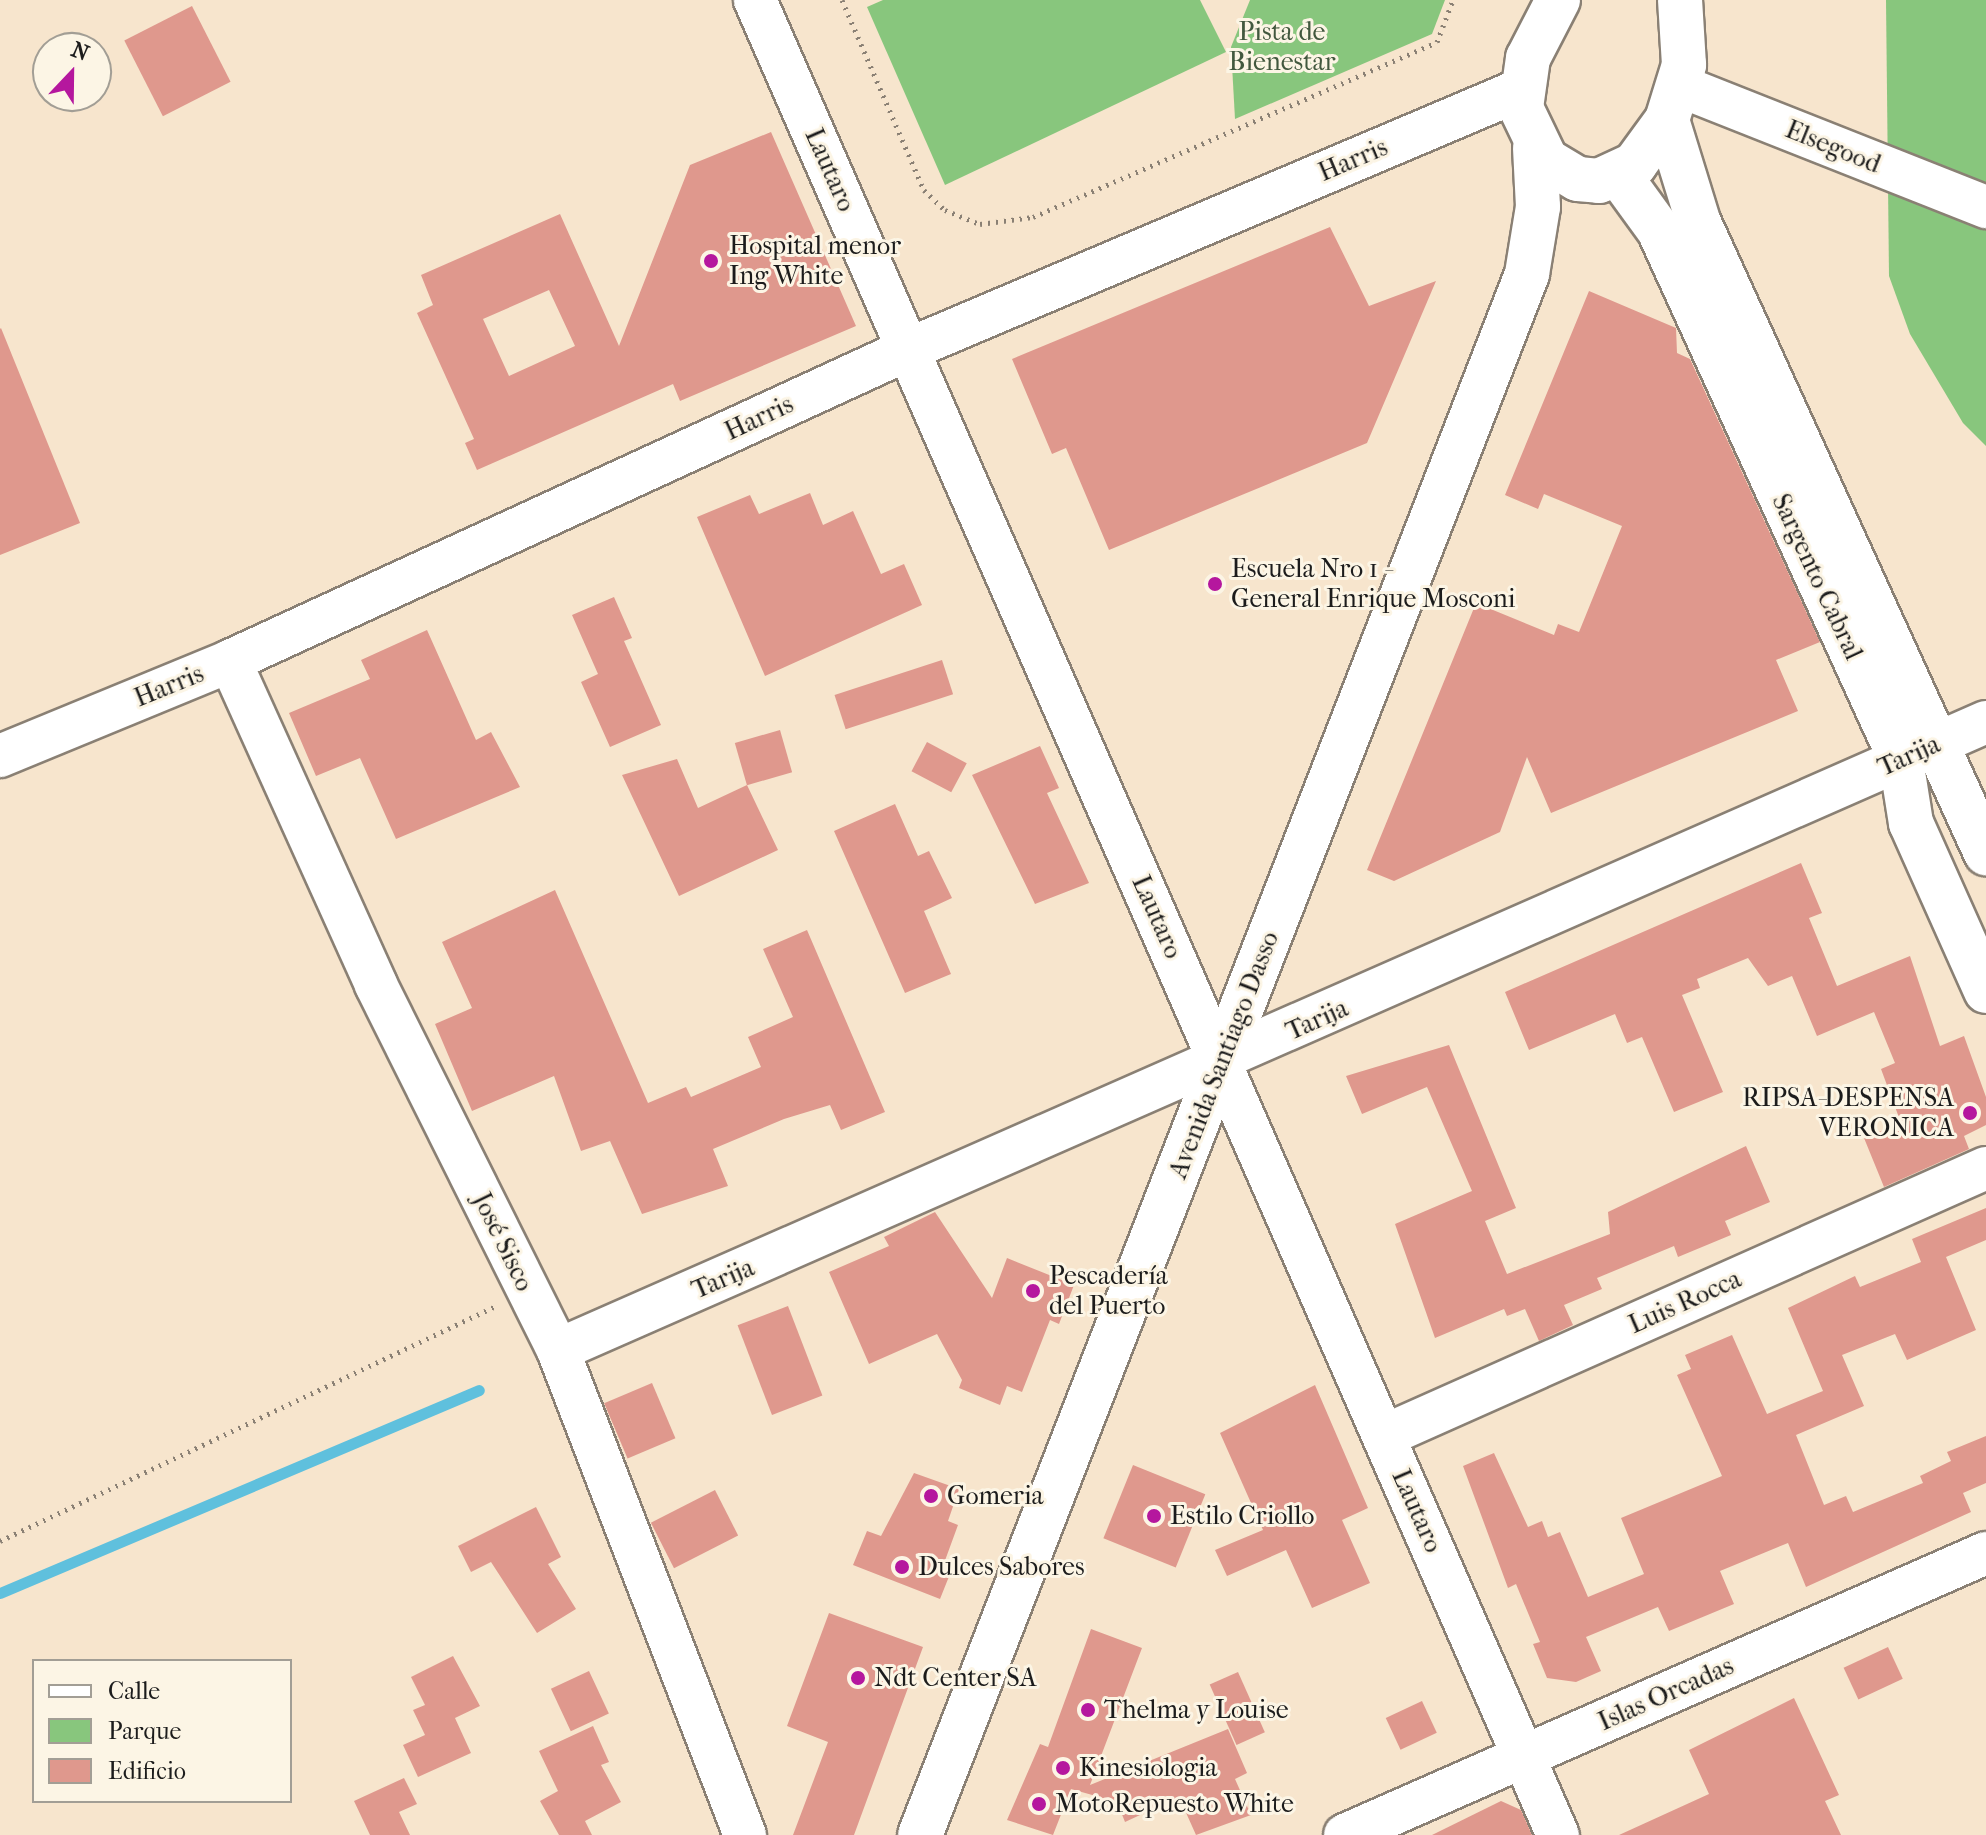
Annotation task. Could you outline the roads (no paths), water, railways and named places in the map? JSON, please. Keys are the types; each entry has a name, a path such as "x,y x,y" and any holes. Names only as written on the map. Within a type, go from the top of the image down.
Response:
{"main road":[{"name":"Avenida Santiago Dasso","path":"920,1835 1527,274 1538,207 1535,148 1522,89 1539,30 1558,0"},
{"path":"1673,103 1686,39 1680,0"},
{"name":"Avenida Santiago Dasso","path":"1527,274 1673,103"},
{"name":"Sargento Cabral","path":"1673,103 1698,221 1919,752 1911,823 1986,991"},
{"path":"1535,148 1560,172 1609,178"},
{"name":"Sargento Cabral","path":"1609,178 1659,230 1919,752 1986,853"}],"street":[{"name":"Lautaro","path":"755,0 1558,1835"},
{"name":"Harris","path":"0,756 230,661 909,349 1522,89"},
{"name":"Elsegood","path":"1673,103 1986,207"},
{"name":"José Sisco","path":"230,661 376,985 558,1350 745,1835"},
{"name":"Tarija","path":"558,1350 1221,1063 1986,722"},
{"name":"Luis Rocca","path":"1384,1436 1986,1168"},
{"name":"Islas Orcadas","path":"1345,1835 1986,1553"}],"waterway":[{"path":"0,1593 479,1390"}],"place":[{"name":"Hospital menor Ing White","path":"711,261"},
{"name":"Escuela Nro 1 - General Enrique Mosconi","path":"1215,584"},
{"name":"RIPSA-DESPENSA VERONICA","path":"1970,1113"},
{"name":"Pescadería del Puerto","path":"1033,1291"},
{"name":"Gomeria","path":"931,1496"},
{"name":"Estilo Criollo","path":"1154,1516"},
{"name":"Dulces Sabores","path":"902,1567"},
{"name":"Ndt Center SA","path":"858,1678"},
{"name":"Thelma y Louise","path":"1088,1710"},
{"name":"Kinesiologia","path":"1063,1768"},
{"name":"MotoRepuesto White","path":"1039,1804"}],"park label":[{"name":"Pista de Bienestar","path":"1282,47"}]}
